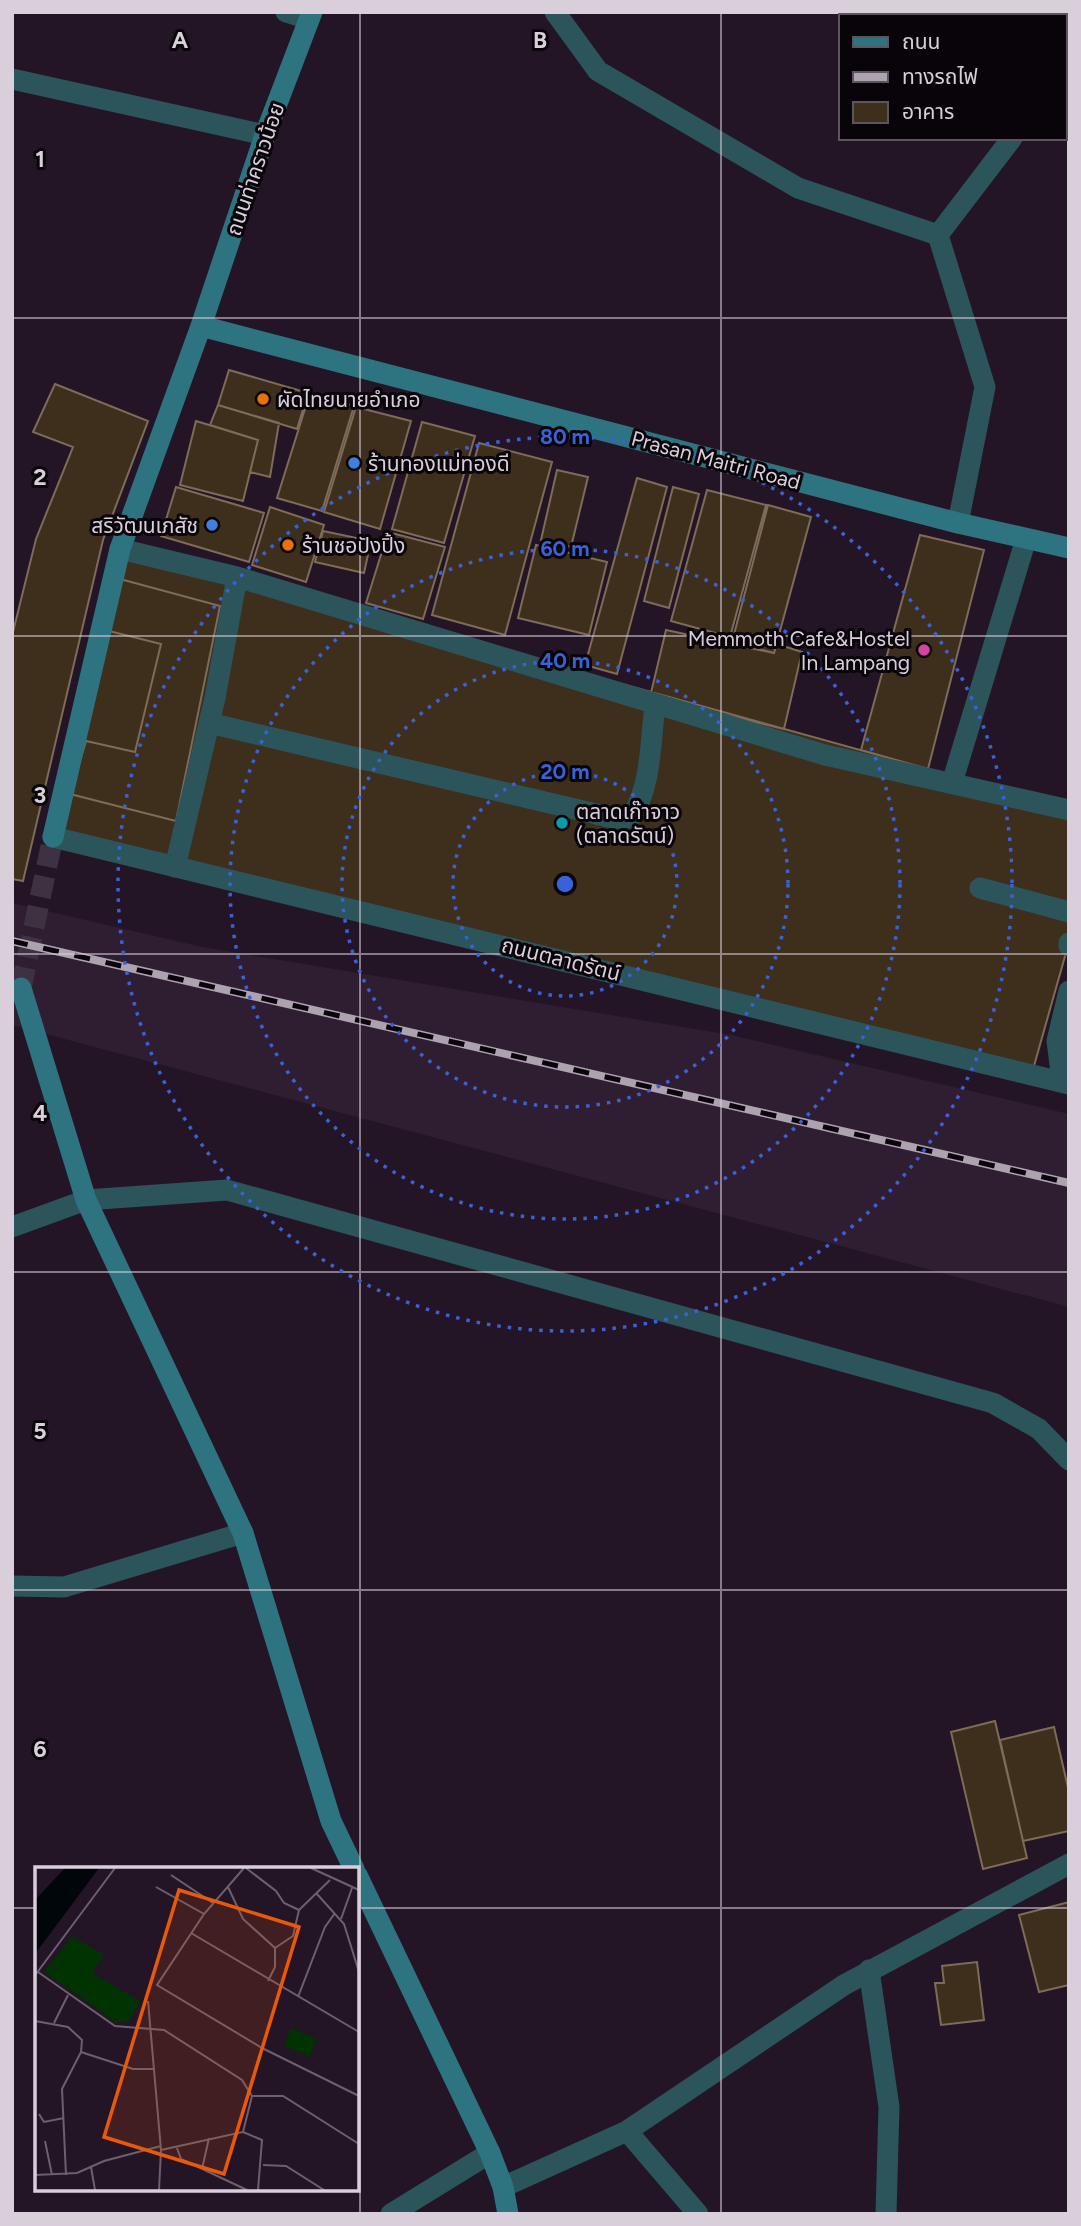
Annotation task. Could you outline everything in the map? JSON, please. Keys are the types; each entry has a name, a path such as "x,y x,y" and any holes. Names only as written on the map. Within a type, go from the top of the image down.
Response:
{"street":[{"path":"286,12 311,16"},
{"path":"555,12 598,71 798,188 938,235"},
{"name":"ถนนท่าคราวน้อย","path":"53,837 120,549 201,326 265,135 311,16"},
{"path":"12,79 265,135"},
{"path":"938,235 1010,140"},
{"path":"938,235 985,387 957,523"},
{"name":"Prasan Maitri Road","path":"201,326 957,523 1069,548"},
{"path":"952,783 1026,539"},
{"path":"120,549 237,577 655,706 825,755 1069,810"},
{"path":"175,867 209,723 237,577"},
{"path":"209,723 613,818 630,818 639,805 644,787 655,706"},
{"name":"ถนนตลาดรัตน์","path":"53,837 1065,1082"},
{"path":"980,888 1069,912"},
{"path":"21,988 86,1200 243,1532 331,1821 353,1867"},
{"path":"1065,1082 1057,1041 1069,991"},
{"path":"12,1227 86,1200 227,1190 313,1211 993,1403 1039,1429 1069,1460"},
{"path":"12,1586 64,1587 243,1532"},
{"path":"503,2187 627,2131 869,1970 1069,1864"},
{"path":"359,1879 490,2153 503,2187 509,2214"},
{"path":"869,1970 889,2107 886,2214"},
{"path":"627,2131 698,2214"},
{"path":"391,2214 490,2153"}],"shaded area":[{"path":"12,903 202,947 731,1035 1069,1114 1069,1307 12,1025"}],"building":[{"name":"ผัดไทยนายอำเภอ","path":"229,370 308,393 297,429 218,405"},
{"path":"55,384 148,421 103,540 23,881 12,879 12,636 36,539 73,447 33,432"},
{"path":"310,393 354,406 322,511 277,498"},
{"path":"218,405 279,423 270,477 250,472 258,440 210,425"},
{"path":"356,407 411,421 380,529 324,512"},
{"path":"196,421 258,440 243,501 180,485"},
{"path":"422,422 475,436 444,543 392,529"},
{"path":"479,443 552,462 505,635 432,615"},
{"path":"557,470 588,477 571,547 541,540"},
{"path":"637,478 667,487 617,674 585,665"},
{"name":"สริวัฒนเภสัช","path":"176,487 264,513 249,562 161,536"},
{"path":"673,487 699,494 669,608 644,601"},
{"path":"707,490 766,505 730,637 671,621"},
{"path":"768,505 811,517 774,653 732,642"},
{"name":"ร้านชอปังปิ้ง","path":"270,507 324,525 306,582 252,565"},
{"path":"323,531 371,541 364,573 315,562"},
{"path":"388,532 445,547 423,619 366,603"},
{"name":"Memmoth Cafe&Hostel In Lampang","path":"920,535 984,550 928,769 861,750"},
{"path":"536,545 607,562 589,635 518,618"},
{"name":"ตลาดเก๊าจาว (ตลาดรัตน์)","path":"120,549 237,577 1069,808 1069,942 1032,1073 53,837"},
{"path":"120,579 220,606 176,821 70,794 86,741 135,752 161,644 109,631"},
{"path":"666,630 774,653 777,644 802,652 784,729 650,697"},
{"path":"995,1721 1027,1858 983,1869 951,1732"},
{"path":"1054,1727 1069,1792 1069,1831 1023,1841 1000,1740"},
{"path":"1069,1902 1069,1985 1039,1992 1019,1915"},
{"path":"977,1962 984,2020 941,2025 935,1983 944,1983 942,1966"}],"tunnel":[{"path":"21,988 53,837"}],"railway":[{"path":"12,941 1069,1183"}],"place":[{"name":"ผัดไทยนายอำเภอ","path":"263,399"},
{"name":"ร้านทองแม่ทองดี","path":"354,463"},
{"name":"สริวัฒนเภสัช","path":"212,525"},
{"name":"ร้านชอปังปิ้ง","path":"288,545"},
{"name":"Memmoth Cafe&Hostel In Lampang","path":"924,650"},
{"name":"ตลาดเก๊าจาว (ตลาดรัตน์)","path":"562,823"}]}
